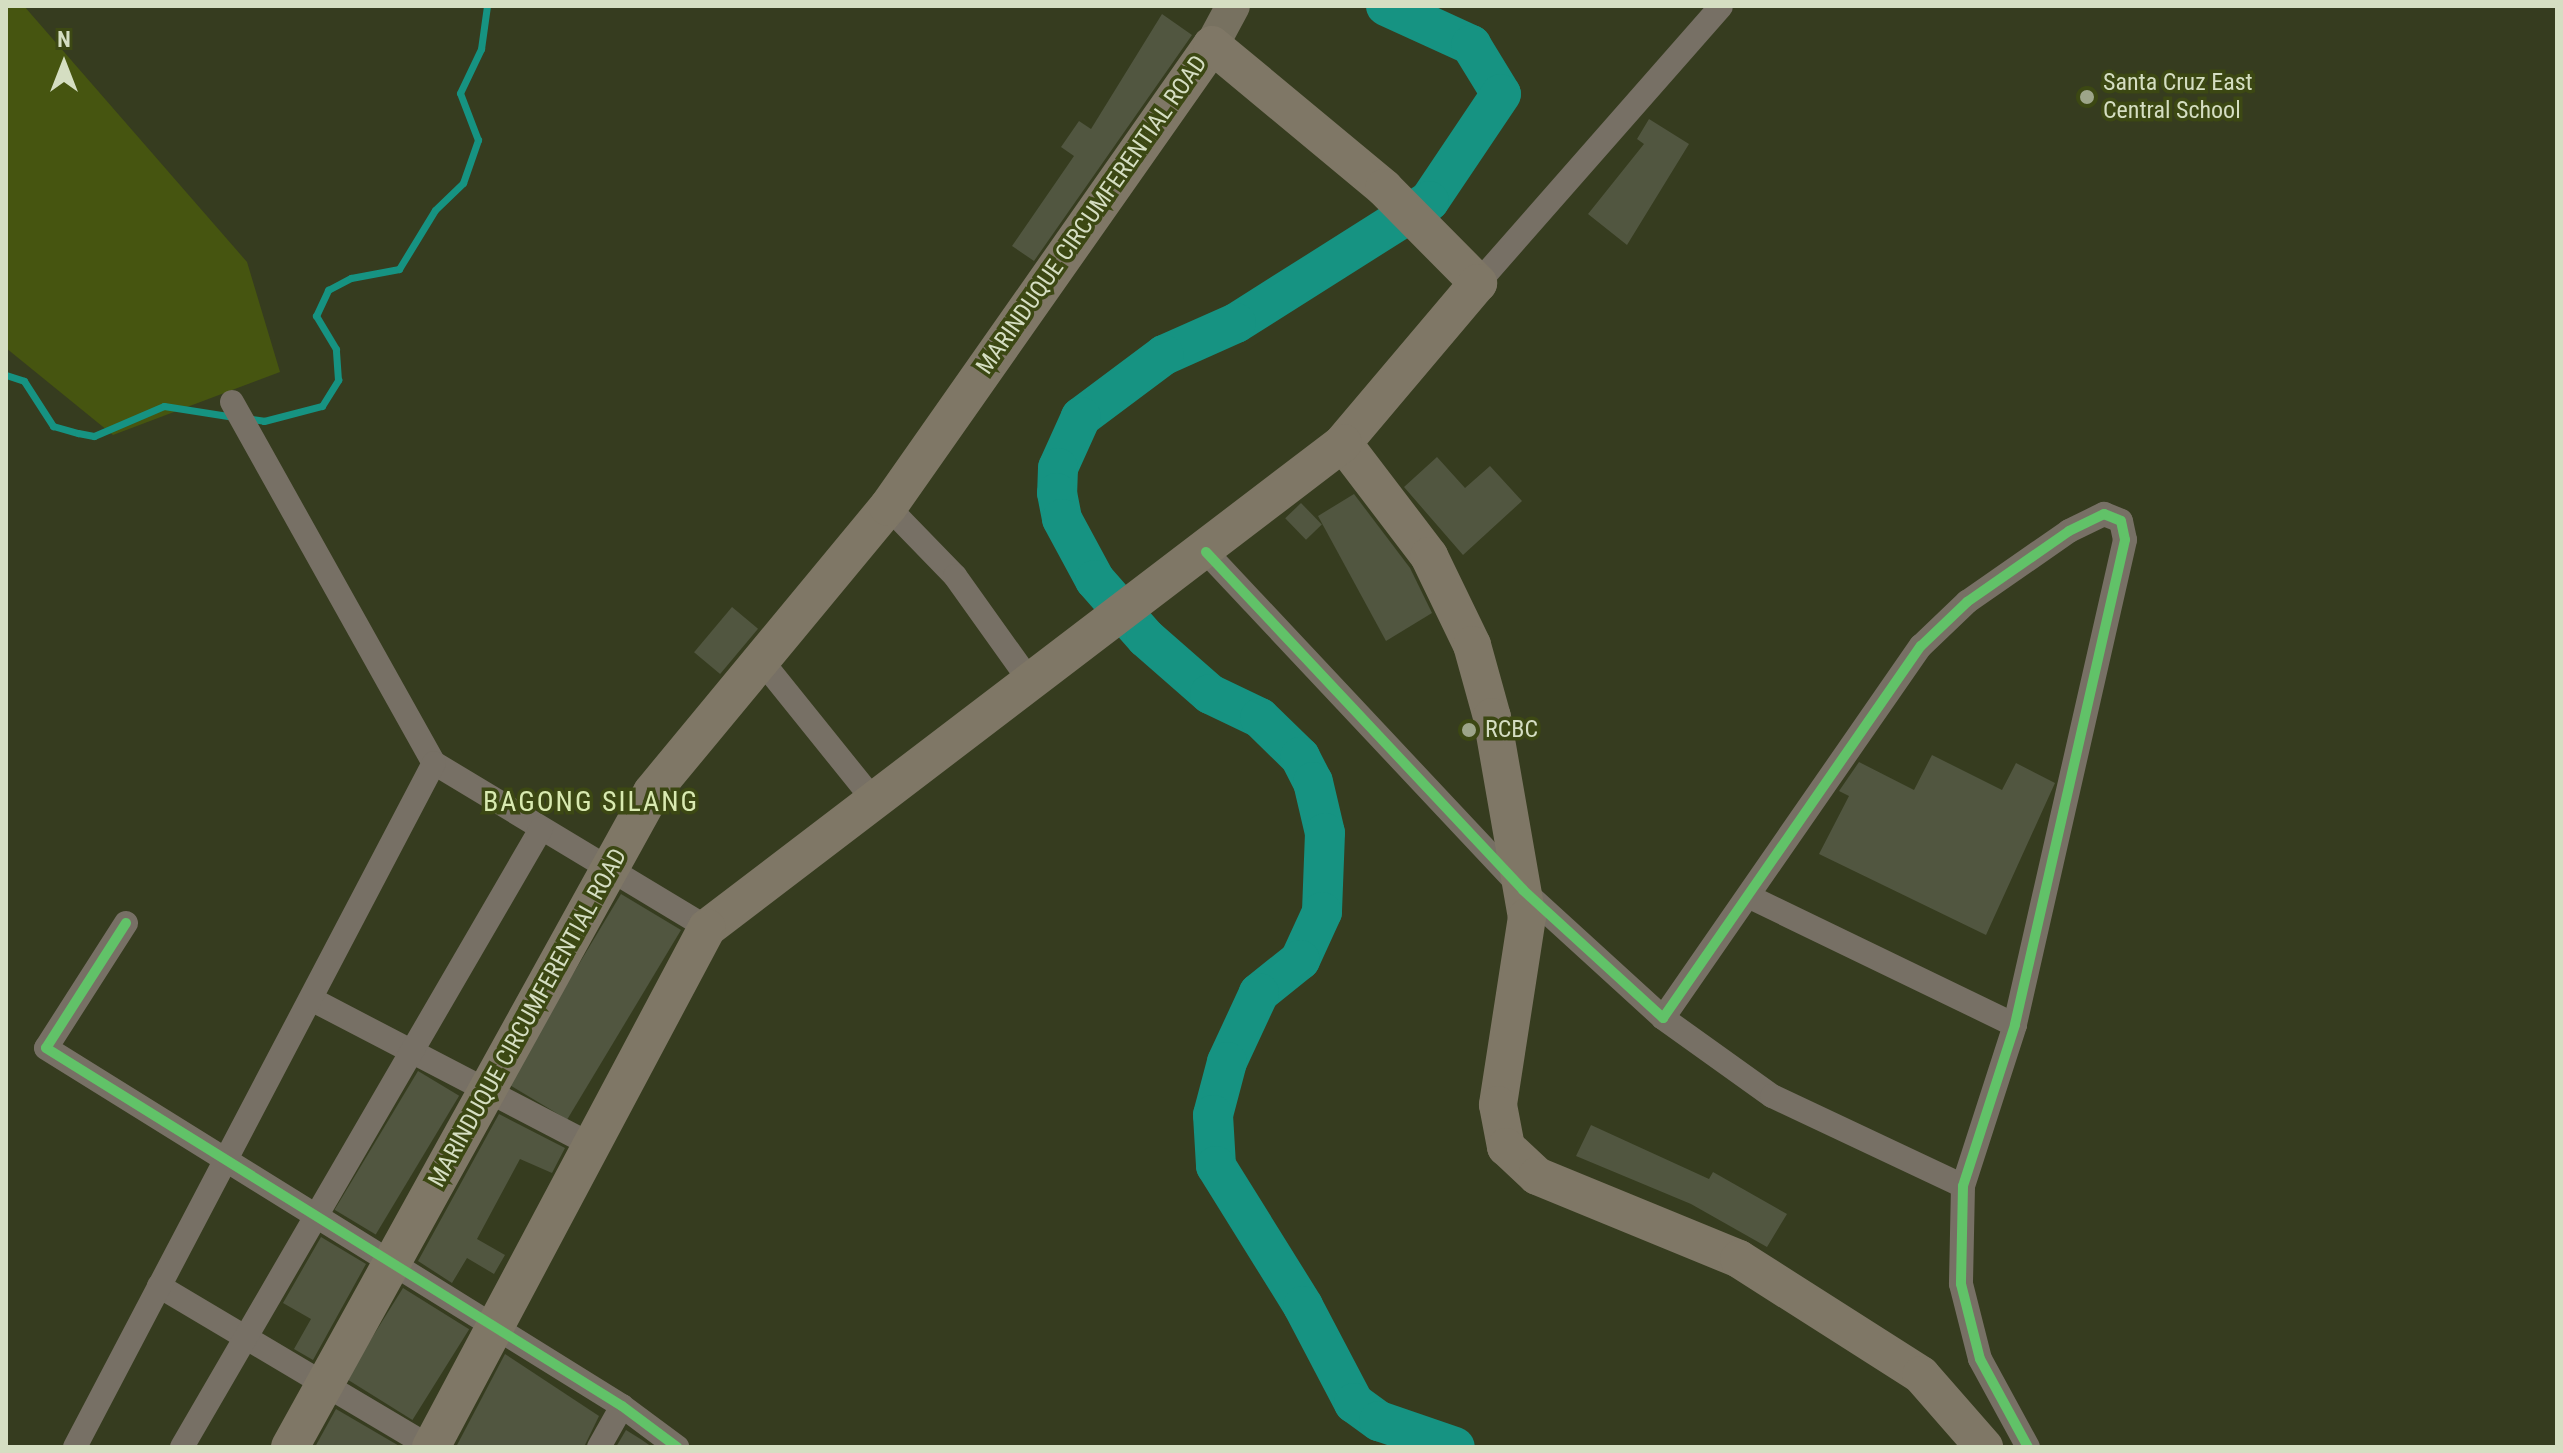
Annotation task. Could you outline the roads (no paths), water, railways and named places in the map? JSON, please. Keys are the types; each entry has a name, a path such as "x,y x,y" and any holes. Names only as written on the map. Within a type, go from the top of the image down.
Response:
{"main road":[{"name":"MARINDUQUE CIRCUMFERENTIAL ROAD","path":"290,1447 652,792 888,507 1212,45 1384,188 1478,283"},
{"path":"430,1447 707,928 1206,552 1343,443 1478,283"},
{"path":"1343,443 1429,556 1472,645 1492,717 1527,917 1498,1105 1506,1147 1537,1176 1739,1259 1921,1375 1984,1447"}],"street":[{"path":"1212,45 1233,6"},
{"path":"1478,283 1721,6"},
{"path":"232,402 434,763 707,928"},
{"path":"888,507 955,576 1032,684"},
{"path":"1663,1018 1752,898 1921,646 1967,602 2069,531 2104,514 2121,521 2125,540 2015,1025 1963,1186 1961,1284 1980,1359 2028,1447"},
{"path":"1206,552 1523,890 1663,1018 1772,1096 1963,1186"},
{"path":"761,660 875,802"},
{"path":"75,1447 434,763"},
{"path":"182,1447 541,829"},
{"path":"1752,898 2015,1025"},
{"path":"126,923 46,1048 493,1330 622,1406 677,1447"},
{"path":"311,999 592,1145"},
{"path":"159,1286 430,1447"},
{"path":"599,1447 622,1406"}],"waterway":[{"path":"246,418 264,421 322,406 338,380 336,349 316,316 328,290 351,278 399,269 435,210 463,183 478,140 460,93 481,49 487,6"},
{"path":"1386,6 1471,45 1501,94 1429,201 1236,323 1164,355 1081,417 1058,468 1057,493 1062,519 1095,580 1146,638 1210,694 1260,718 1300,757 1313,782 1325,833 1322,912 1300,960 1259,993 1227,1062 1213,1115 1216,1166 1303,1306 1354,1403 1379,1421 1455,1447"},
{"path":"6,375 24,381 53,426 94,436 164,406 234,417"}],"place":[{"name":"Santa Cruz East Central School","path":"2087,97"},
{"name":"RCBC","path":"1469,730"}],"district":[{"name":"BAGONG SILANG","path":"591,802"}]}
